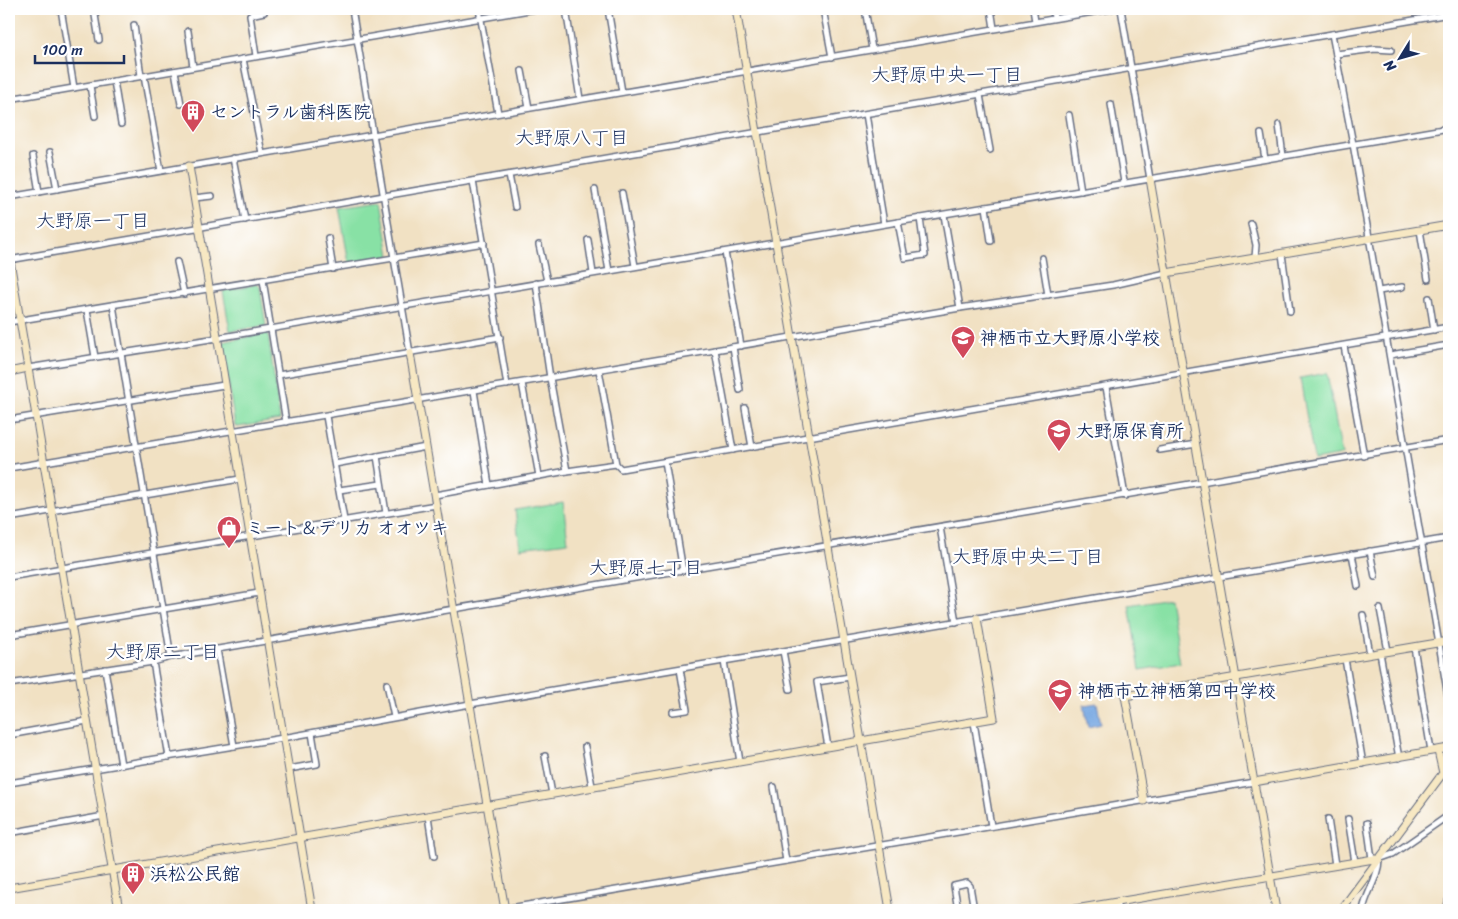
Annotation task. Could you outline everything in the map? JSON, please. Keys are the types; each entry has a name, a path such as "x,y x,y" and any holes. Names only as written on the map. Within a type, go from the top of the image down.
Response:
{"street":[{"path":"61,9 74,88"},
{"path":"94,9 99,40"},
{"path":"352,9 487,806 502,910 1449,748"},
{"path":"479,9 498,113"},
{"path":"9,100 536,9"},
{"path":"566,9 580,99"},
{"path":"608,9 622,92"},
{"path":"736,9 890,910"},
{"path":"823,9 832,57"},
{"path":"865,9 872,49"},
{"path":"991,9 994,28"},
{"path":"1033,9 1035,22"},
{"path":"1053,9 1054,18"},
{"path":"9,197 1110,9"},
{"path":"1121,9 1276,910"},
{"path":"256,56 250,15 264,12"},
{"path":"119,910 9,259 1449,14"},
{"path":"134,25 161,171"},
{"path":"188,31 194,67"},
{"path":"1332,34 1370,239 1449,702"},
{"path":"1336,54 1375,49 1391,50"},
{"path":"243,59 262,153"},
{"path":"175,70 181,104"},
{"path":"522,71 529,108"},
{"path":"114,81 120,124"},
{"path":"90,86 95,116"},
{"path":"980,95 990,150"},
{"path":"1111,104 1124,182"},
{"path":"866,114 884,224"},
{"path":"1069,114 1081,191"},
{"path":"1278,125 1283,156"},
{"path":"9,372 1449,128"},
{"path":"1261,134 1265,159"},
{"path":"50,152 57,189"},
{"path":"33,156 40,192"},
{"path":"234,158 245,220"},
{"path":"188,166 312,910"},
{"path":"509,175 516,207"},
{"path":"473,181 507,385"},
{"path":"595,190 609,271"},
{"path":"622,193 635,266"},
{"path":"194,198 212,196"},
{"path":"986,207 991,240"},
{"path":"944,214 960,308"},
{"path":"898,222 905,258 925,255 920,218"},
{"path":"1251,224 1256,245 1255,258"},
{"path":"9,468 960,308 1113,285 1166,273 1449,225"},
{"path":"1420,230 1428,280"},
{"path":"328,238 333,269"},
{"path":"588,240 594,273"},
{"path":"9,322 484,243"},
{"path":"539,245 547,281"},
{"path":"725,252 741,346"},
{"path":"1282,254 1290,311"},
{"path":"1042,258 1048,295"},
{"path":"177,262 184,294"},
{"path":"263,280 286,422"},
{"path":"536,283 550,378 567,471"},
{"path":"1379,292 1402,287"},
{"path":"1429,298 1434,330"},
{"path":"113,305 127,400 155,552 171,656"},
{"path":"87,310 95,357"},
{"path":"599,370 616,464 621,469 1449,327"},
{"path":"278,375 500,337"},
{"path":"1390,355 1449,345"},
{"path":"1344,346 1364,456"},
{"path":"733,347 740,390"},
{"path":"715,350 733,450"},
{"path":"522,382 539,476"},
{"path":"9,420 224,385"},
{"path":"1106,387 1125,496"},
{"path":"474,391 489,485"},
{"path":"745,408 752,447"},
{"path":"326,416 344,520"},
{"path":"9,684 78,672 154,662 171,656 454,610 1449,440"},
{"path":"1160,450 1196,444"},
{"path":"335,464 426,447"},
{"path":"377,456 386,513"},
{"path":"665,462 683,570"},
{"path":"435,495 616,464"},
{"path":"9,518 240,479"},
{"path":"339,490 381,484"},
{"path":"9,577 436,504"},
{"path":"940,527 956,622"},
{"path":"9,784 1449,538"},
{"path":"1370,551 1375,577"},
{"path":"1352,554 1358,586"},
{"path":"9,635 259,593"},
{"path":"1380,609 1399,758"},
{"path":"1363,615 1370,654"},
{"path":"9,888 994,718 977,618"},
{"path":"1144,801 1125,696 1449,641"},
{"path":"1340,910 1375,859 1443,773 1435,751 1414,647"},
{"path":"217,649 234,746"},
{"path":"783,651 790,689"},
{"path":"1345,659 1363,764"},
{"path":"154,662 169,757"},
{"path":"724,662 740,762"},
{"path":"105,669 122,764"},
{"path":"673,712 687,710 680,669"},
{"path":"828,747 817,682 850,677"},
{"path":"387,684 394,718"},
{"path":"9,735 87,721"},
{"path":"974,722 991,826"},
{"path":"289,769 317,764 312,733"},
{"path":"585,747 592,786"},
{"path":"546,756 552,794"},
{"path":"774,786 786,861"},
{"path":"1069,910 1375,859 1393,854 1449,815"},
{"path":"9,832 104,816"},
{"path":"428,816 434,856"},
{"path":"1348,819 1355,862"},
{"path":"1328,820 1334,866"},
{"path":"1363,910 1365,899 1379,868 1375,859 1367,823"},
{"path":"958,910 954,886 967,883 970,886 974,910"},
{"path":"1447,910 1449,900"},
{"path":"1116,902 1118,910"}],"green space":[{"path":"381,201 390,256 349,263 339,207"},
{"path":"257,284 260,287 266,326 230,331 223,291"},
{"path":"268,333 280,420 235,426 222,342"},
{"path":"1327,373 1342,455 1314,460 1300,378"},
{"path":"563,502 568,542 520,548 515,510"},
{"path":"1169,598 1180,663 1140,670 1129,605"}],"water":[{"path":"1097,703 1101,724 1088,727 1084,705"}],"place":[{"name":"セントラル歯科医院","path":"193,133"},
{"name":"神栖市立大野原小学校","path":"963,359"},
{"name":"大野原保育所","path":"1059,452"},
{"name":"ミート＆デリカ オオツキ","path":"229,549"},
{"name":"神栖市立神栖第四中学校","path":"1060,712"},
{"name":"浜松公民館","path":"133,895"}],"district":[{"name":"大野原中央一丁目","path":"947,74"},
{"name":"大野原八丁目","path":"572,137"},
{"name":"大野原一丁目","path":"93,220"},
{"name":"大野原中央二丁目","path":"1028,556"},
{"name":"大野原七丁目","path":"646,567"},
{"name":"大野原二丁目","path":"163,651"}]}
